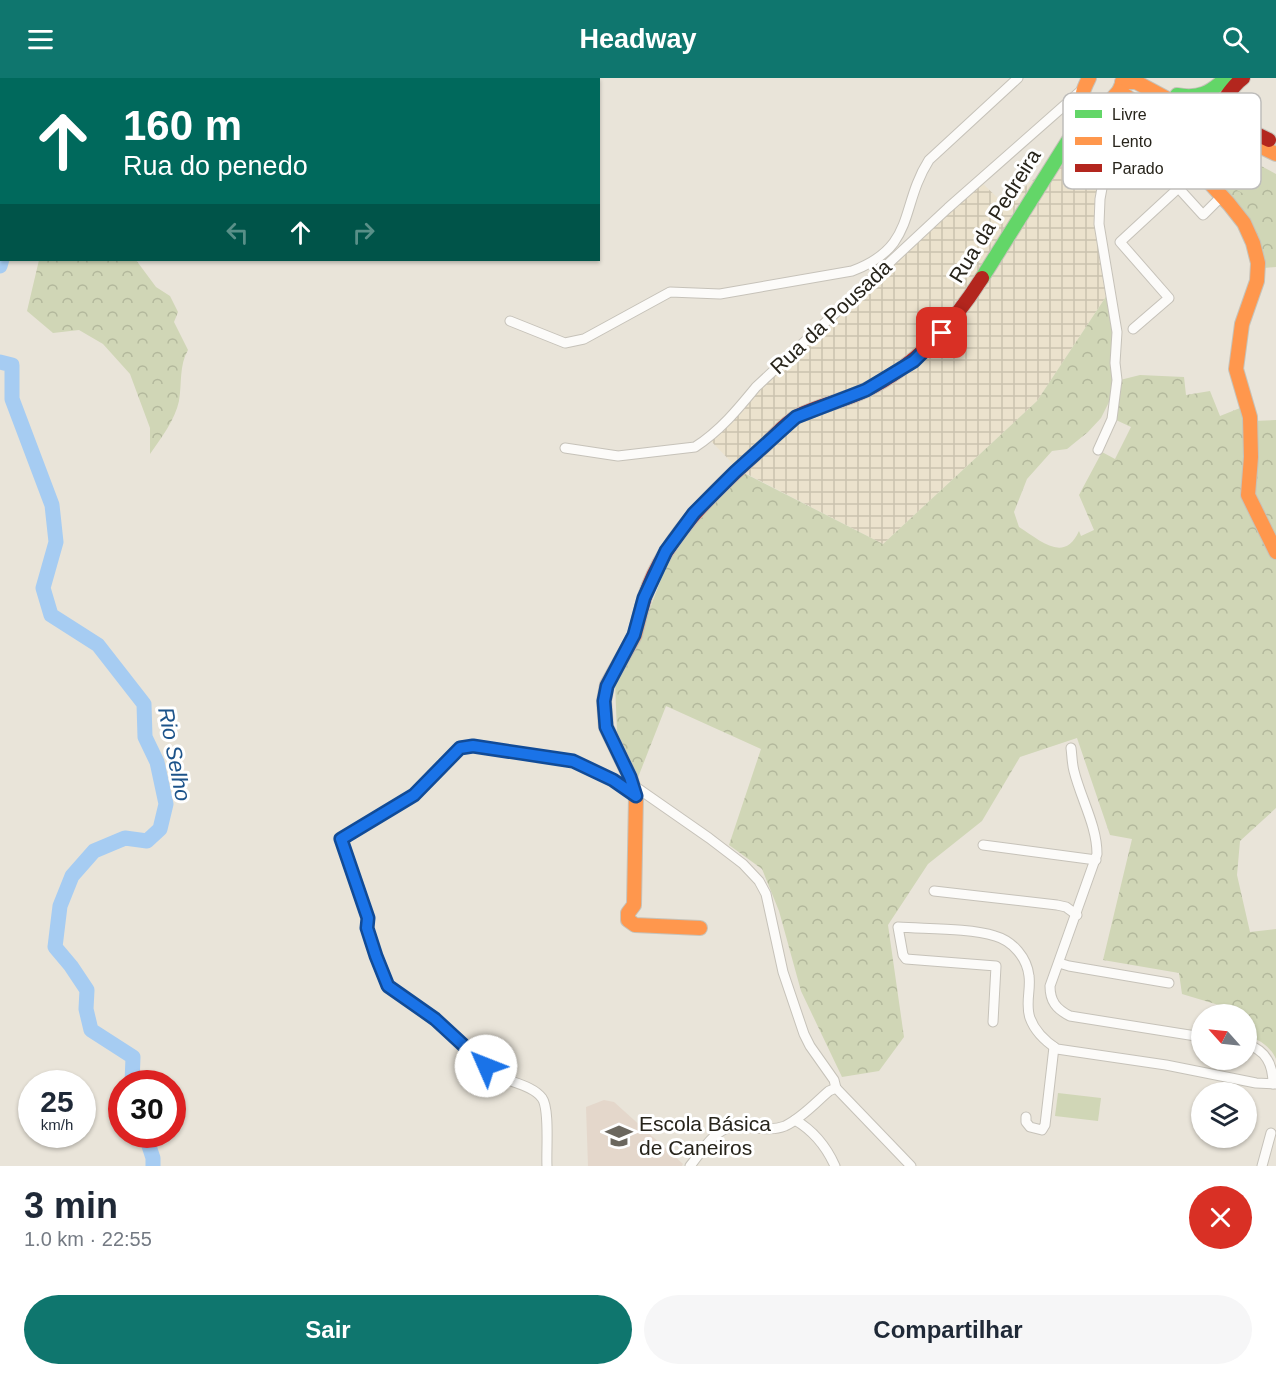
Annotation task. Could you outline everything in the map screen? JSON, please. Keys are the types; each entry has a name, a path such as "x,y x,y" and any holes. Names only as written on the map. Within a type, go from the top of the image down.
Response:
{"main road":[{"path":"1137,78 1165,93"},
{"path":"1210,93 1226,78"},
{"path":"1219,93 1226,78"},
{"path":"1228,93 1243,78"},
{"path":"1091,93 1136,82 1162,93"},
{"path":"1261,137 1276,144"},
{"path":"1261,147 1276,154"},
{"name":"Rua da Pedreira","path":"700,928 634,924 628,920 628,913 634,905 634,790 606,727 604,701 607,686 634,635 644,598 666,551 694,513 796,417 866,390 914,361 942,333 970,297 1063,149"},
{"path":"1216,189 1244,223 1258,263 1257,281 1242,324 1236,369 1250,417 1251,457 1248,495 1276,552"}],"street":[{"path":"510,321 565,343 584,339 670,292 720,294 852,271 872,264 898,238 923,170 929,160 1018,78"},
{"name":"Rua da Pousada","path":"565,448 618,456 695,447 705,441 732,416 756,387 948,208 1063,105"},
{"path":"1098,450 1112,419 1117,380 1114,363 1117,333 1099,224 1103,189"},
{"path":"1133,329 1169,298 1120,242 1178,189 1203,215 1222,196"},
{"path":"547,1166 546,1108 542,1098 486,1066 435,1019 388,986 367,928 368,918 341,839 414,795 460,748 473,746 573,761 634,790 735,857 759,881 766,894 783,972 810,1046 834,1080 836,1088 911,1166"},
{"path":"1071,748 1074,770 1097,844 1096,860 1050,986 1050,995 1054,1005 1070,1016 1191,1035"},
{"path":"983,845 1096,860"},
{"path":"934,891 1057,905 1066,907 1077,915"},
{"path":"993,1022 996,966 906,959 903,955 898,927 983,933 997,936 1010,943 1021,954 1029,976 1030,1018 1037,1031 1053,1047 1071,1052 1144,1060 1256,1083 1275,1084 1269,1061 1257,1048"},
{"path":"1059,963 1169,983"},
{"path":"1026,1117 1026,1122 1030,1127 1042,1130 1045,1125 1053,1047"},
{"path":"690,1166 725,1129 735,1127 773,1129 784,1126 836,1088"},
{"path":"795,1120 811,1129 829,1152 835,1166"},
{"path":"1262,1166 1271,1133"}],"shaded area":[{"path":"1063,150 1063,189 1102,189 1100,199 1109,292 1037,401 883,544 739,470 708,438 979,180 1004,204 1056,161"},
{"name":"Escola Básica de Caneiros","path":"604,1100 614,1102 683,1164 682,1166 588,1166 586,1107"}],"green space":[{"path":"1261,166 1276,174 1276,267 1264,268 1258,239 1246,215 1224,189 1261,189"},
{"path":"1234,189 1254,189 1250,197"},
{"path":"39,261 137,261 156,287 170,296 178,312 174,322 188,350 182,368 177,408 167,429 150,454 150,428 130,374 103,344 79,330 53,333 27,311"},
{"path":"1109,292 1114,323 1115,390 1101,418 1088,432 1067,449 1052,451 1027,479 1014,512 1019,527 1043,543 1059,548 1073,541 1079,531 1081,536 1094,530 1079,495 1102,452 1115,459 1131,427 1116,420 1120,380 1140,375 1184,377 1186,395 1210,391 1220,416 1245,406 1253,421 1276,420 1276,808 1240,841 1237,875 1250,932 1276,929 1276,1059 1271,1050 1257,1040 1257,1004 1215,1004 1182,994 1179,973 1103,960 1132,839 1110,835 1077,738 1020,757 982,821 928,864 888,925 904,1037 879,1071 842,1077 801,991 779,911 762,869 729,845 761,749 666,706 637,780 617,732 615,683 644,624 666,566 689,528 742,472 883,544 1037,401"},
{"path":"1058,1093 1101,1098 1098,1121 1055,1116"}],"waterway":[{"name":"Rio Selho","path":"0,266 1,261"},
{"name":"Rio Selho","path":"0,362 12,365 12,399 52,505 56,542 43,588 51,615 98,645 144,704 145,737 157,762 166,804 160,829 147,841 125,838 94,851 72,876 60,906 55,947 87,990 86,1009 91,1030 133,1057 132,1070"},
{"name":"Rio Selho","path":"150,1148 153,1166"}],"traffic: fast":[{"path":"1206,93 1226,78"},
{"path":"982,278 1063,149"}],"traffic: slow":[{"path":"1083,93 1089,78"},
{"path":"1122,82 1136,82 1157,93"},
{"path":"1117,93 1122,84"},
{"path":"1261,147 1276,154"},
{"path":"1215,189 1244,223 1253,243 1258,263 1257,281 1242,324 1236,369 1250,417 1251,457 1248,495 1276,552"},
{"path":"642,607 635,635 607,685 604,701 606,727 630,777 636,796 634,905 628,913 628,920 635,925 700,928"}],"traffic: jam":[{"path":"1229,93 1243,78"},
{"path":"1261,136 1269,140"},
{"path":"642,607 661,560 675,539 691,518 727,480 793,419 866,390 901,369 932,343 982,278"}],"place":[{"name":"Escola Básica de Caneiros","path":"619,1136"}],"route":[{"path":"486,1066 435,1019 388,986 371,942 367,928 368,918 341,839 414,795 460,748 473,746 573,761 613,780 636,796 630,777 606,727 604,701 607,686 634,635 644,598 666,551 694,513 796,417 866,390 914,361 942,333"}]}
